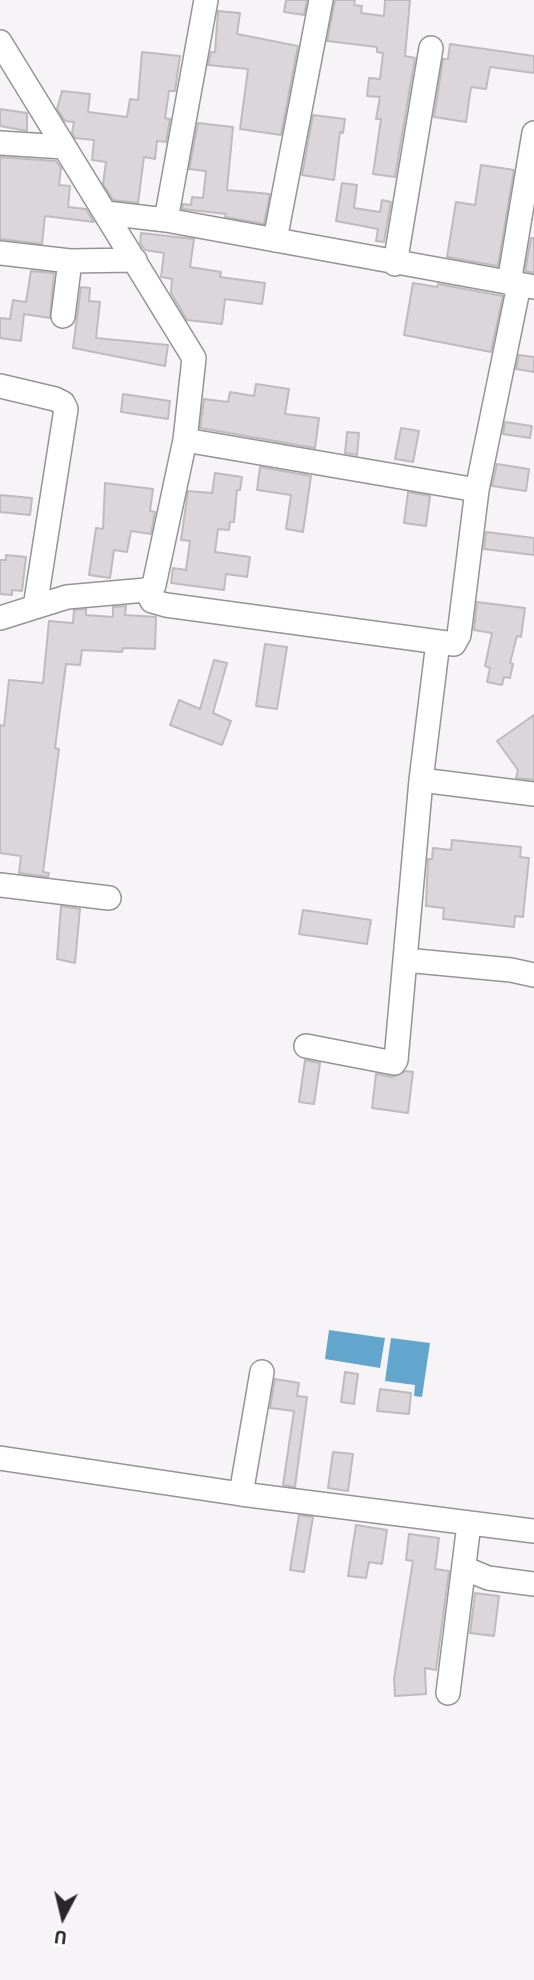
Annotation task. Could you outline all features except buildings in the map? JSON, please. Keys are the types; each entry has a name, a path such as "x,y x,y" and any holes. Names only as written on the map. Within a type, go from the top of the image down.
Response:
{"street":[{"path":"166,220 206,0"},
{"path":"275,240 321,0"},
{"path":"0,41 194,353 184,440 154,585 146,590 66,597 0,618"},
{"path":"395,264 431,48"},
{"path":"146,590 152,601 166,605 454,644 459,635 477,490 520,285 534,133"},
{"path":"0,143 64,147"},
{"path":"106,213 166,220 520,285"},
{"path":"0,253 70,261 135,260"},
{"path":"63,316 70,261"},
{"path":"0,386 55,399 63,403 66,409 36,607"},
{"path":"184,440 477,490"},
{"path":"306,1046 396,1062 421,780 438,642"},
{"path":"421,780 534,794"},
{"path":"0,884 109,898"},
{"path":"405,961 511,970 534,975"},
{"path":"241,1494 262,1372"},
{"path":"0,1458 241,1494 534,1531"},
{"path":"448,1693 469,1524"},
{"path":"464,1568 488,1578 534,1584"}],"water":[{"path":"329,1330 385,1338 380,1368 325,1359"},
{"path":"391,1338 430,1343 422,1397 414,1396 415,1385 385,1381"}]}
